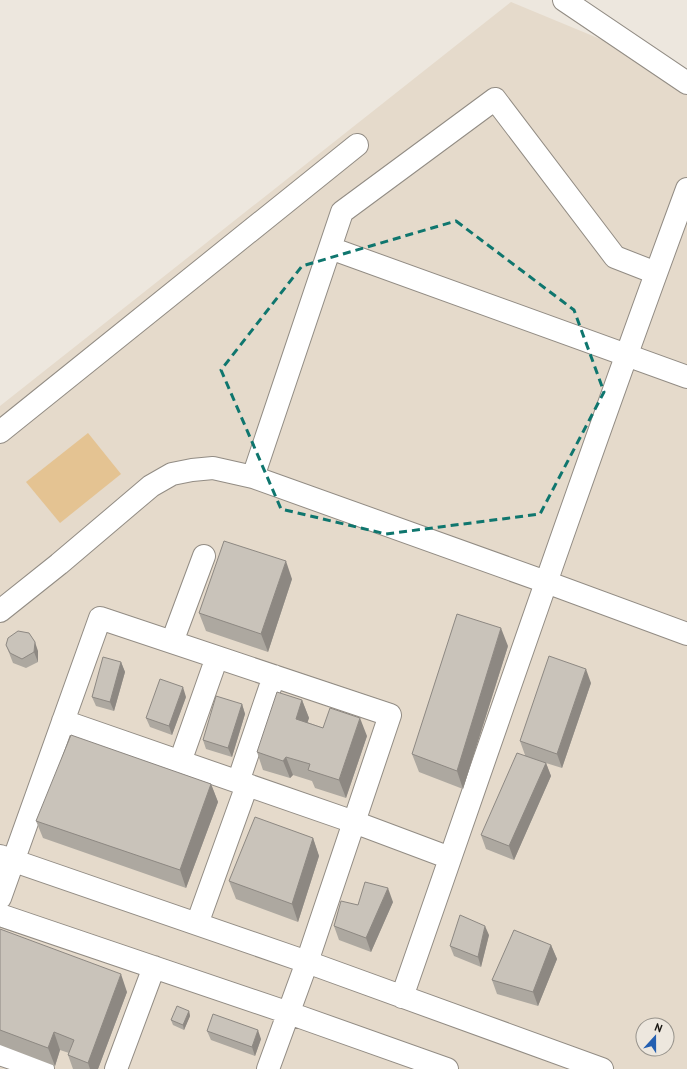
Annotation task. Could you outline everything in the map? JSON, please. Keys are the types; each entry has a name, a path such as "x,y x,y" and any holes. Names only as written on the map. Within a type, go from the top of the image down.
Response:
{"lane":[{"path":"564,0 687,83"},
{"path":"254,477 342,212 495,99 615,257 656,273"},
{"path":"0,432 356,145"},
{"path":"402,997 546,582 687,189"},
{"path":"330,248 687,377"},
{"path":"0,611 59,564 150,486 172,474 213,468 254,477 687,634"},
{"path":"172,642 204,556"},
{"path":"0,898 6,858 63,721 100,618 390,715 307,962 268,1069"},
{"path":"180,762 217,657"},
{"path":"197,924 243,783 274,676"},
{"path":"63,721 354,822 450,858"},
{"path":"6,858 307,962 600,1069"},
{"path":"0,915 289,1013 447,1069"},
{"path":"116,1069 154,967"},
{"path":"0,1054 43,1069"}],"highlighted area":[{"path":"456,221 574,310 604,392 540,514 386,534 281,509 221,370 302,266"}],"shaded area":[{"path":"511,2 687,75 687,1069 0,1069 0,406"},
{"path":"88,433 121,474 60,523 26,482"}],"building":[{"path":"224,541 286,561 261,634 199,613"},
{"path":"457,614 501,628 457,771 412,754"},
{"path":"18,631 29,633 35,642 34,652 22,659 10,653 6,645 8,638"},
{"path":"549,656 586,669 557,754 520,741"},
{"path":"103,657 121,662 110,702 92,697"},
{"path":"160,679 183,687 169,726 146,718"},
{"path":"277,692 302,700 296,719 323,728 330,708 360,718 339,780 308,770 310,764 286,757 283,761 257,752"},
{"path":"216,696 242,704 228,748 203,740"},
{"path":"71,735 211,784 180,870 36,821"},
{"path":"517,753 546,763 509,846 481,835"},
{"path":"255,817 313,838 292,904 229,881"},
{"path":"365,882 388,888 366,938 334,926 341,901 358,905"},
{"path":"460,915 485,926 478,957 450,946"},
{"path":"0,929 121,974 88,1063 68,1055 74,1040 54,1032 48,1048 0,1030"},
{"path":"514,930 551,945 533,992 492,980"},
{"path":"177,1006 189,1011 183,1025 171,1020"},
{"path":"213,1014 258,1030 252,1047 207,1031"}]}
